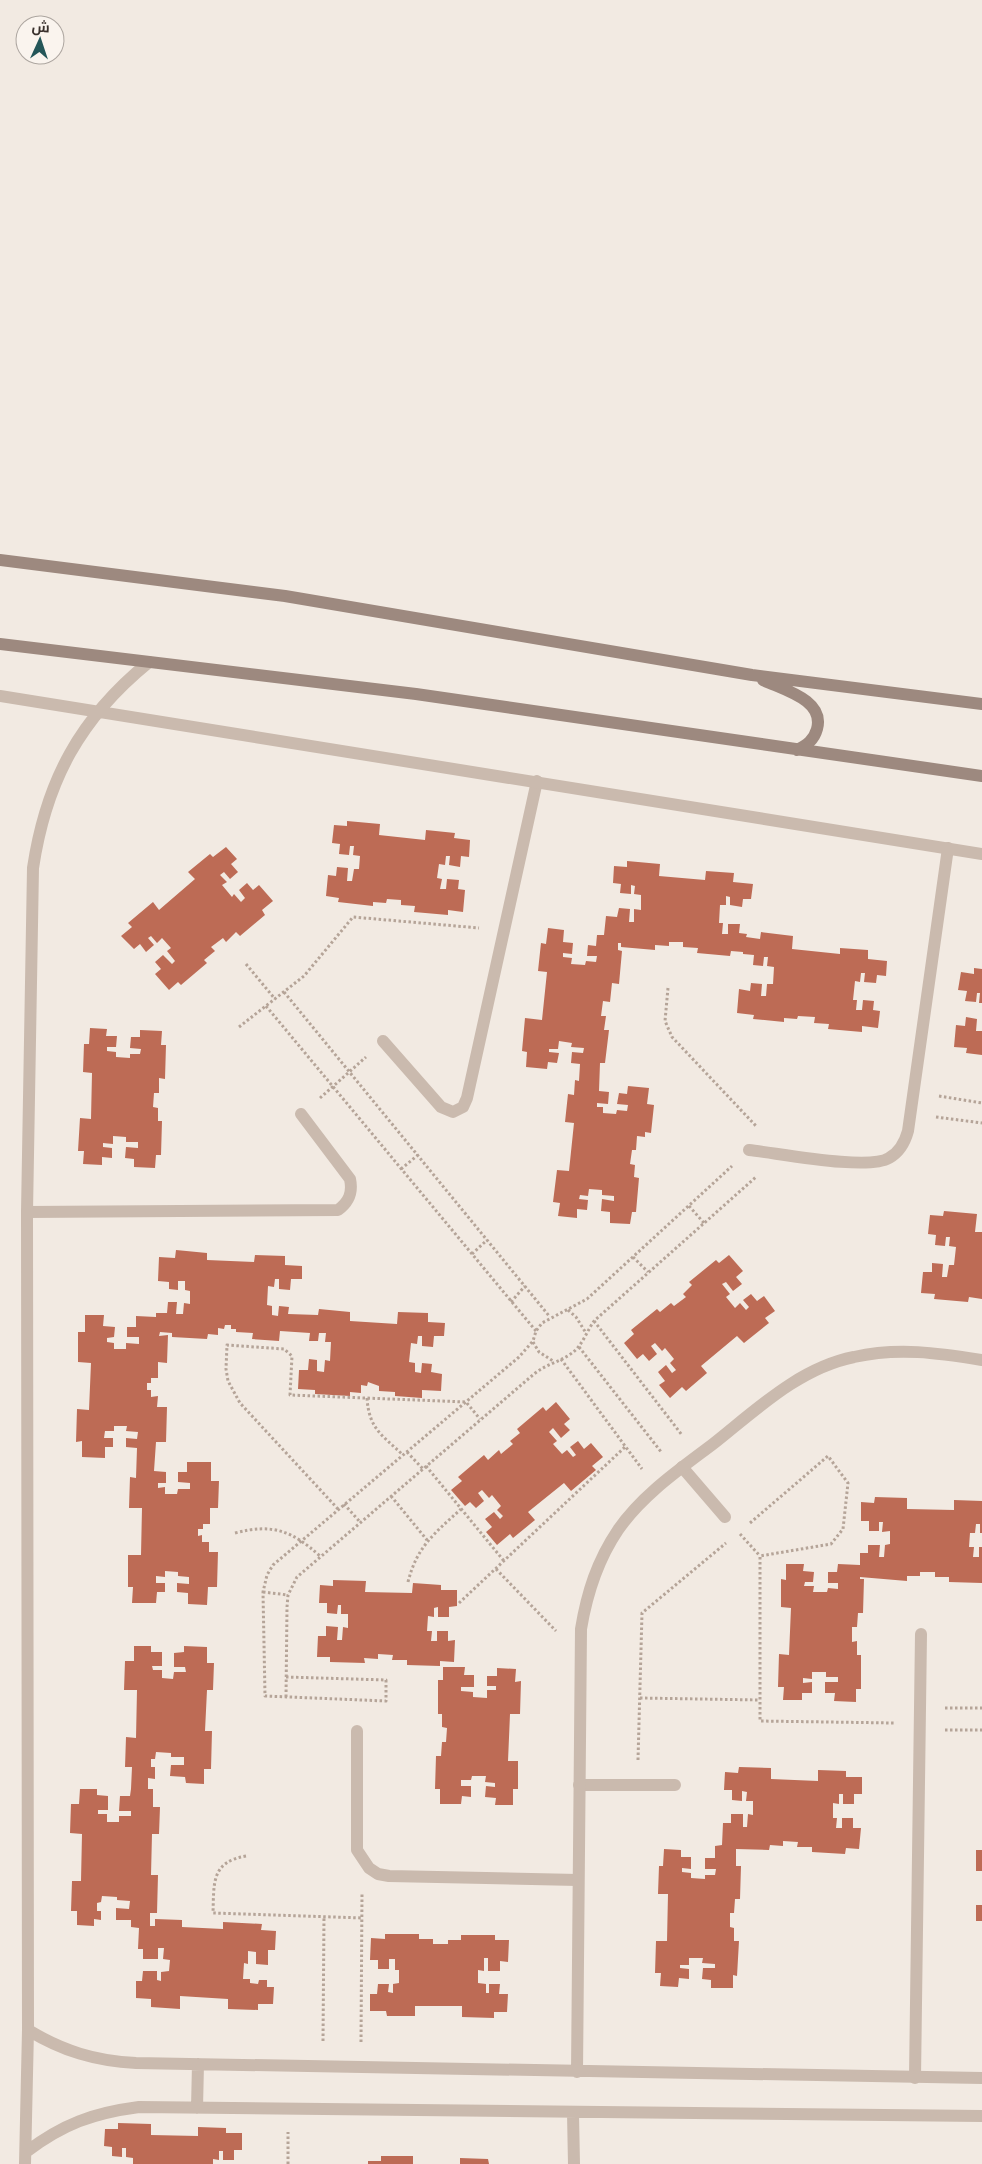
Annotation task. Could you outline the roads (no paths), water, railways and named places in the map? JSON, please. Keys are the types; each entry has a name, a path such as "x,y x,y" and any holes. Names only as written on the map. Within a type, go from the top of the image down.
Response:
{"street":[{"path":"0,560 284,596 752,674 982,704"},
{"path":"0,644 416,694 982,776"},
{"path":"25,2158 28,2030 27,1212 33,868 38,835 47,802 59,771 76,740 97,711 121,684 149,662"},
{"path":"752,674 808,701 816,709 819,722 816,734 808,744 796,750"},
{"path":"0,696 982,854"},
{"path":"383,1041 441,1108 453,1112 463,1108 467,1098 537,781"},
{"path":"749,1150 867,1164 879,1163 899,1151 905,1142 911,1113 948,848"},
{"path":"27,1212 338,1210 349,1200 351,1194 350,1179 301,1114"},
{"path":"577,2072 581,1629 586,1602 597,1568 619,1528 636,1507 656,1489 783,1389 816,1369 852,1357 890,1350 918,1351 982,1360"},
{"path":"680,1470 725,1517"},
{"path":"915,2078 921,1634"},
{"path":"357,1731 357,1850 362,1860 378,1874 389,1876 578,1880"},
{"path":"579,1785 675,1785"},
{"path":"28,2030 52,2045 79,2056 107,2062 982,2078"},
{"path":"197,2108 198,2064"},
{"path":"25,2158 62,2128 83,2118 110,2111 139,2107 982,2116"},
{"path":"574,2113 574,2164"}]}
